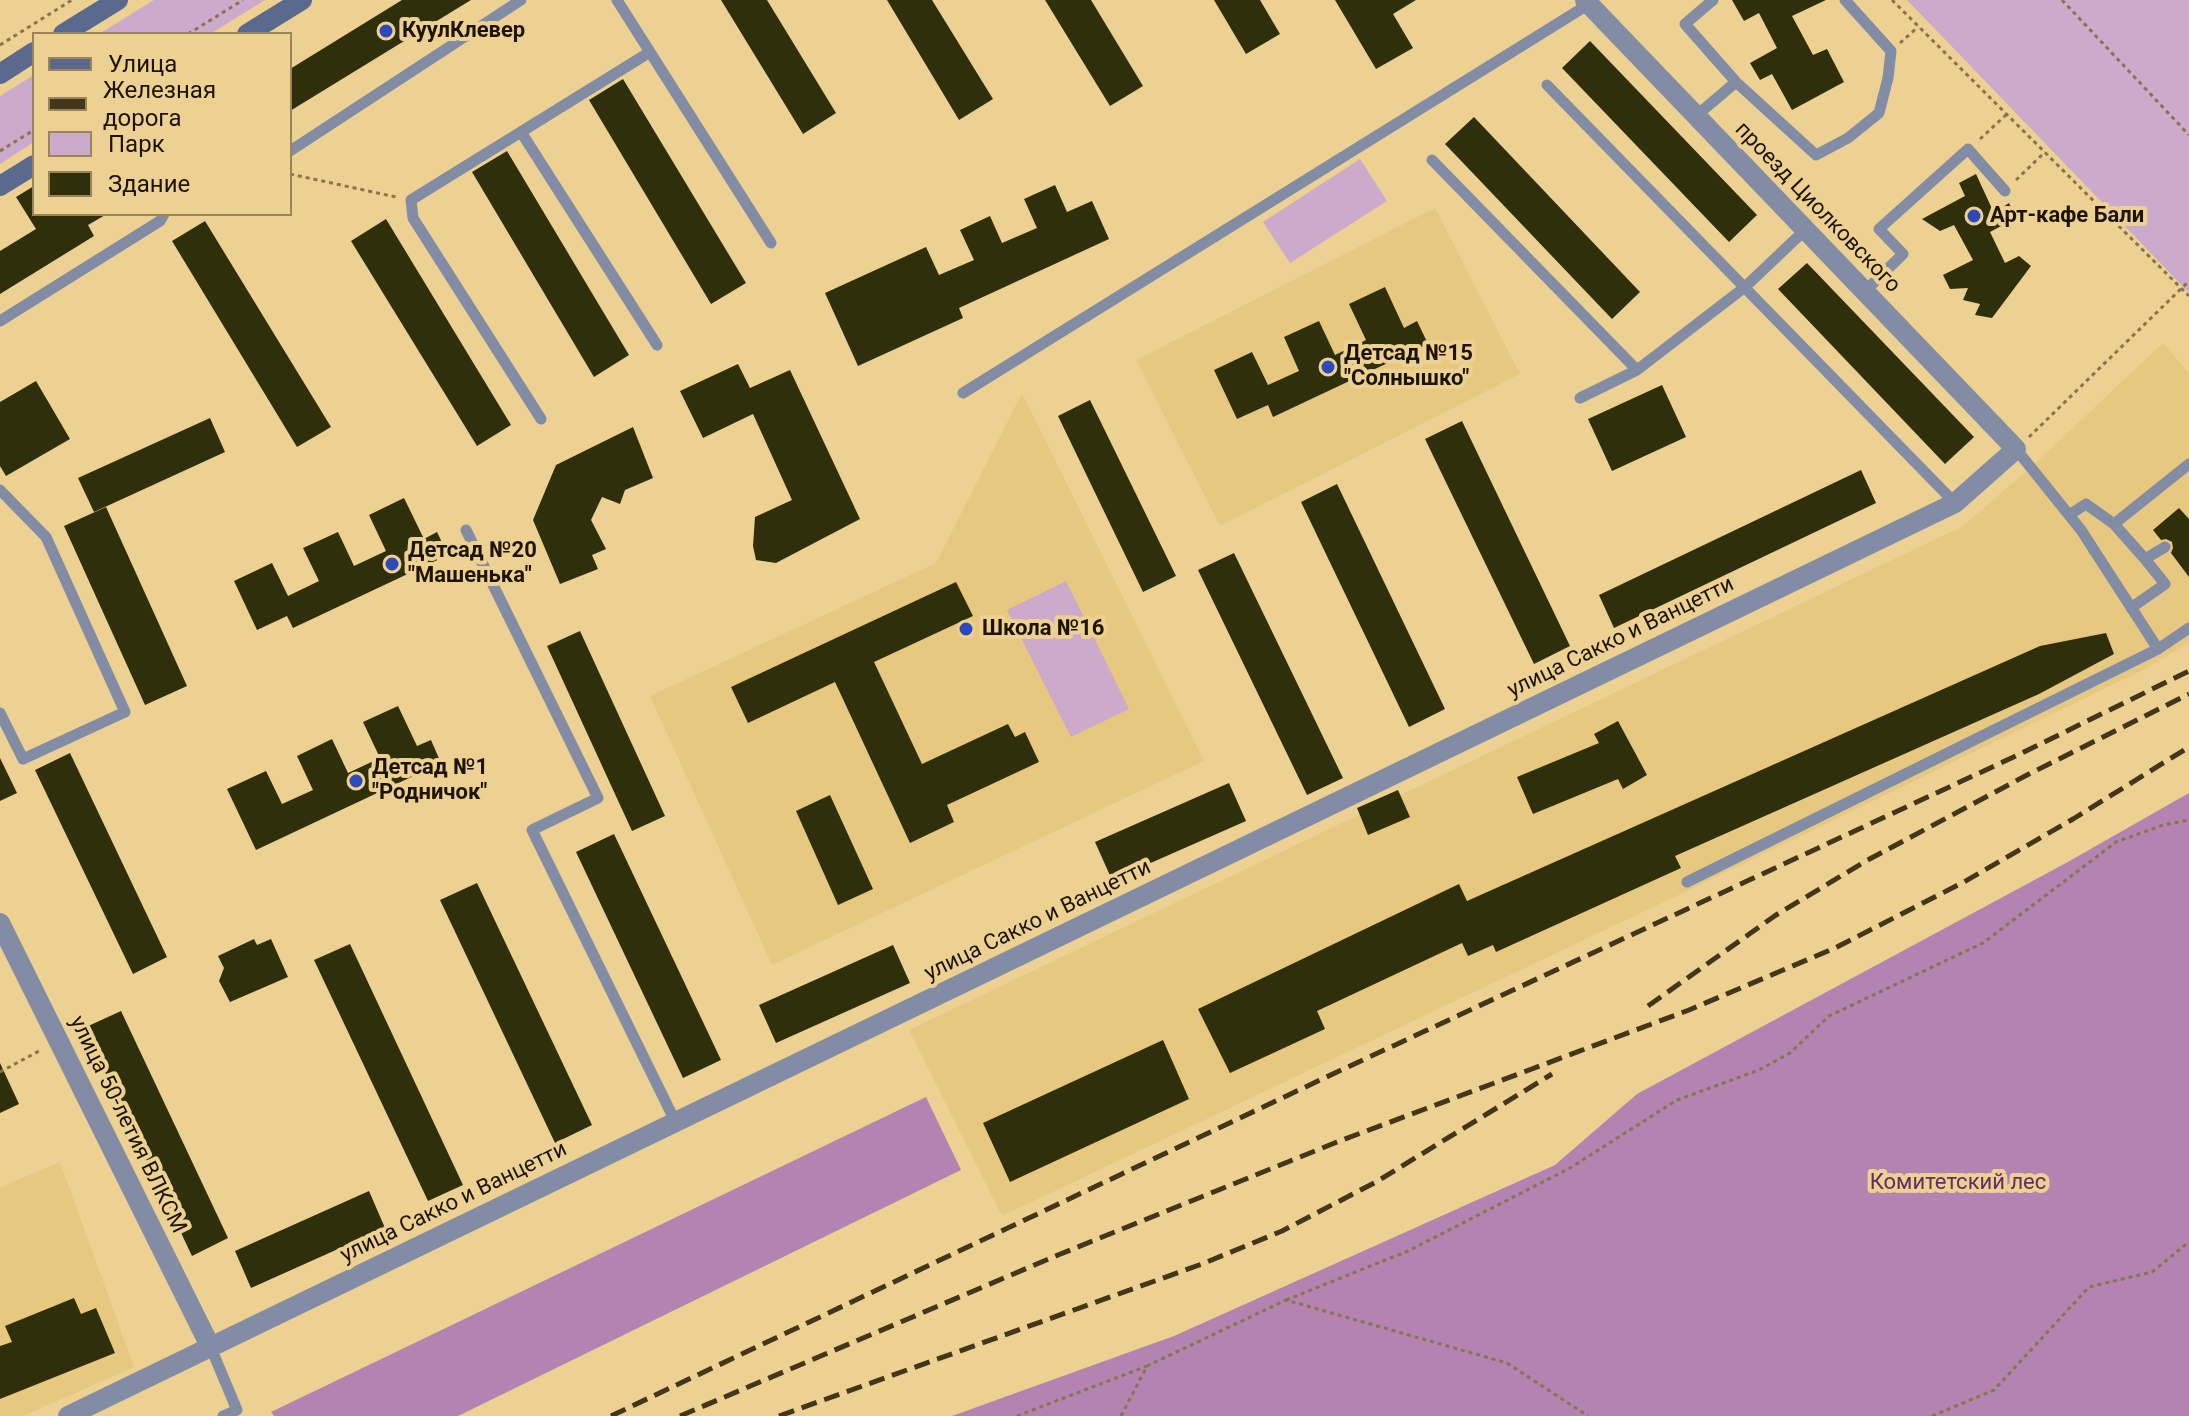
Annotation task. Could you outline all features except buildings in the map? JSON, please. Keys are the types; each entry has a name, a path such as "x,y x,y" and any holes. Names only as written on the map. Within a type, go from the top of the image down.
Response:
{"main road":[{"path":"66,32 118,0"},
{"path":"250,32 302,0"},
{"path":"0,74 32,53"},
{"path":"0,186 32,166"}],"street":[{"name":"проезд Циолковского","path":"1587,2 2016,449"},
{"name":"улица Сакко и Ванцетти","path":"68,1416 1955,503 2016,449"},
{"name":"улица 50-летия ВЛКСМ","path":"0,923 211,1348"}],"lane":[{"path":"292,150 521,0"},
{"path":"617,0 771,243"},
{"path":"1713,0 1685,24 1736,82 1816,155 1848,138 1879,113 1891,51 1845,0"},
{"path":"963,393 1587,2"},
{"path":"541,419 413,218 411,200 650,52"},
{"path":"1696,116 1736,82"},
{"path":"1547,85 1955,503"},
{"path":"521,132 657,345"},
{"path":"1864,292 1903,254 1879,229 1968,149 2005,191"},
{"path":"1432,160 1637,370"},
{"path":"0,321 160,221 163,216"},
{"path":"1580,398 1637,370 1745,287 1805,230"},
{"path":"2016,449 2069,515 2158,649"},
{"path":"2114,524 2189,464"},
{"path":"0,490 46,537 125,712 23,759 0,713"},
{"path":"2069,515 2086,504 2114,524 2165,584 2131,608"},
{"path":"466,530 598,798 532,830 676,1123"},
{"path":"2145,559 2165,547"},
{"path":"1687,882 2158,649 2189,628"},
{"path":"211,1348 239,1413 223,1416"}],"path":[{"path":"61,0 64,5"},
{"path":"0,45 72,0"},
{"path":"191,32 243,0"},
{"path":"1892,0 2189,296"},
{"path":"2062,0 2189,135"},
{"path":"1891,51 1918,27"},
{"path":"1968,149 2007,114"},
{"path":"0,151 32,131"},
{"path":"2005,191 2045,152"},
{"path":"292,174 411,200"},
{"path":"2016,449 2189,281"},
{"path":"1017,1416 1147,1366 1286,1300 1408,1251 1570,1168 1677,1100 1790,1053 1829,1016 1983,943 2116,842 2163,825 2189,820"},
{"path":"0,1072 32,1057 57,1038"},
{"path":"1932,1416 1994,1390 2089,1287 2152,1272 2189,1242"},
{"path":"1286,1300 1507,1363 1588,1416"},
{"path":"1121,1416 1147,1366"}],"shaded area":[{"name":"Детсад №15 \"Солнышко\"","path":"1435,208 1520,374 1220,526 1136,360"},
{"path":"2163,343 2189,373 2189,642 2145,669 1685,892 1002,1216 909,1030 1963,526 2030,468"},
{"name":"Школа №16","path":"1022,393 1204,761 772,965 650,696 936,563"},
{"path":"60,1162 134,1367 23,1416 0,1416 0,1187"}],"green space":[{"path":"154,0 265,0 213,32 102,32"},
{"path":"1907,0 2189,0 2189,293 2170,273"},
{"path":"32,76 32,143 0,164 0,96"},
{"path":"1360,159 1387,201 1290,263 1263,222"},
{"path":"1066,581 1129,709 1071,737 1007,610"},
{"name":"Комитетский лес","path":"2189,793 2189,1416 952,1416 1174,1336 1555,1165 1637,1094 2066,863"},
{"path":"926,1097 961,1170 458,1416 274,1416 271,1412"}],"railway":[{"path":"611,1416 1337,1072 2020,754 2189,671"},
{"path":"1648,1006 1776,915 1866,861 2027,775 2189,694"},
{"path":"680,1416 1058,1255 1337,1142 1689,1010 1835,948 1964,882 2189,747"},
{"path":"779,1416 1202,1264 1282,1231 1376,1182 1552,1074"}],"place":[{"name":"КуулКлевер","path":"386,31"},
{"name":"Арт-кафе Бали","path":"1974,216"},
{"name":"Детсад №15 \"Солнышко\"","path":"1328,367"},
{"name":"Детсад №20 \"Машенька\"","path":"392,564"},
{"name":"Школа №16","path":"966,629"},
{"name":"Детсад №1 \"Родничок\"","path":"356,781"}]}
